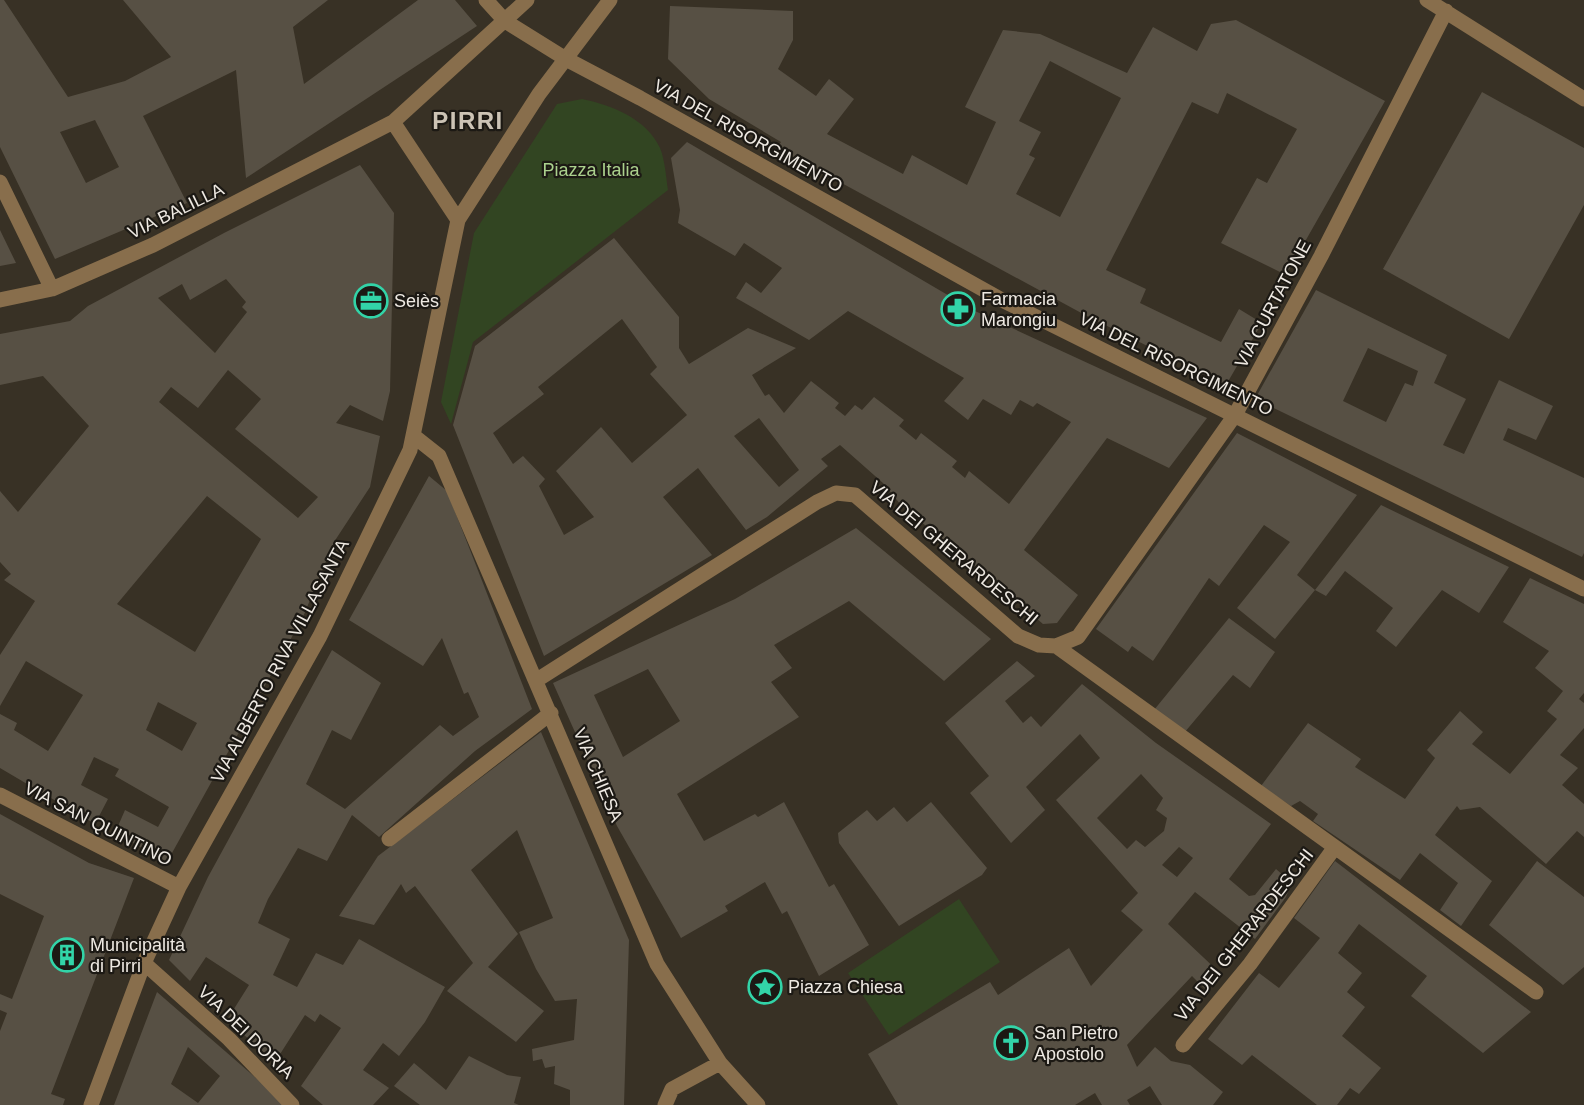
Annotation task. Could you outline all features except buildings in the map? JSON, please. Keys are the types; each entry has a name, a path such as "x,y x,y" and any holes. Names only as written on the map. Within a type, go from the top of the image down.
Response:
{"street":[{"name":"VIA DEL RISORGIMENTO","path":"486,0 505,21 566,59 1002,300 1584,589"},
{"path":"527,0 393,122 458,220 539,94 610,0"},
{"path":"1427,0 1584,99"},
{"name":"VIA CURTATONE","path":"1056,646 1078,637 1235,415 1326,246 1446,11"},
{"name":"VIA BALILLA","path":"0,300 52,289 153,245 393,122"},
{"path":"0,182 52,289"},
{"name":"VIA ALBERTO RIVA VILLASANTA","path":"91,1105 144,963 179,887 320,636 415,437 458,220"},
{"name":"VIA CHIESA","path":"415,437 439,456 657,964 720,1063 758,1105"},
{"name":"VIA DEI GHERARDESCHI","path":"537,680 817,502 836,493 855,495 1018,636 1039,645 1056,646 1536,992"},
{"path":"389,839 551,713"},
{"name":"VIA SAN QUINTINO","path":"0,795 179,887"},
{"name":"VIA DEI GHERARDESCHI","path":"1183,1045 1250,964 1335,847"},
{"name":"VIA DEI DORIA","path":"144,963 229,1039 292,1105"},
{"path":"665,1105 672,1089 720,1063"}],"green space":[{"name":"Piazza Italia","path":"582,99 627,114 646,129 662,153 668,190 473,342 451,424 441,402 474,233 557,104"},
{"path":"959,899 1000,962 889,1035 848,973"}],"place":[{"name":"Seiès","path":"371,301"},
{"name":"Farmacia Marongiu","path":"958,309"},
{"name":"Municipalità di Pirri","path":"67,955"},
{"name":"Piazza Chiesa","path":"765,987"},
{"name":"San Pietro Apostolo","path":"1011,1043"}],"district":[{"name":"PIRRI","path":"468,121"}]}
